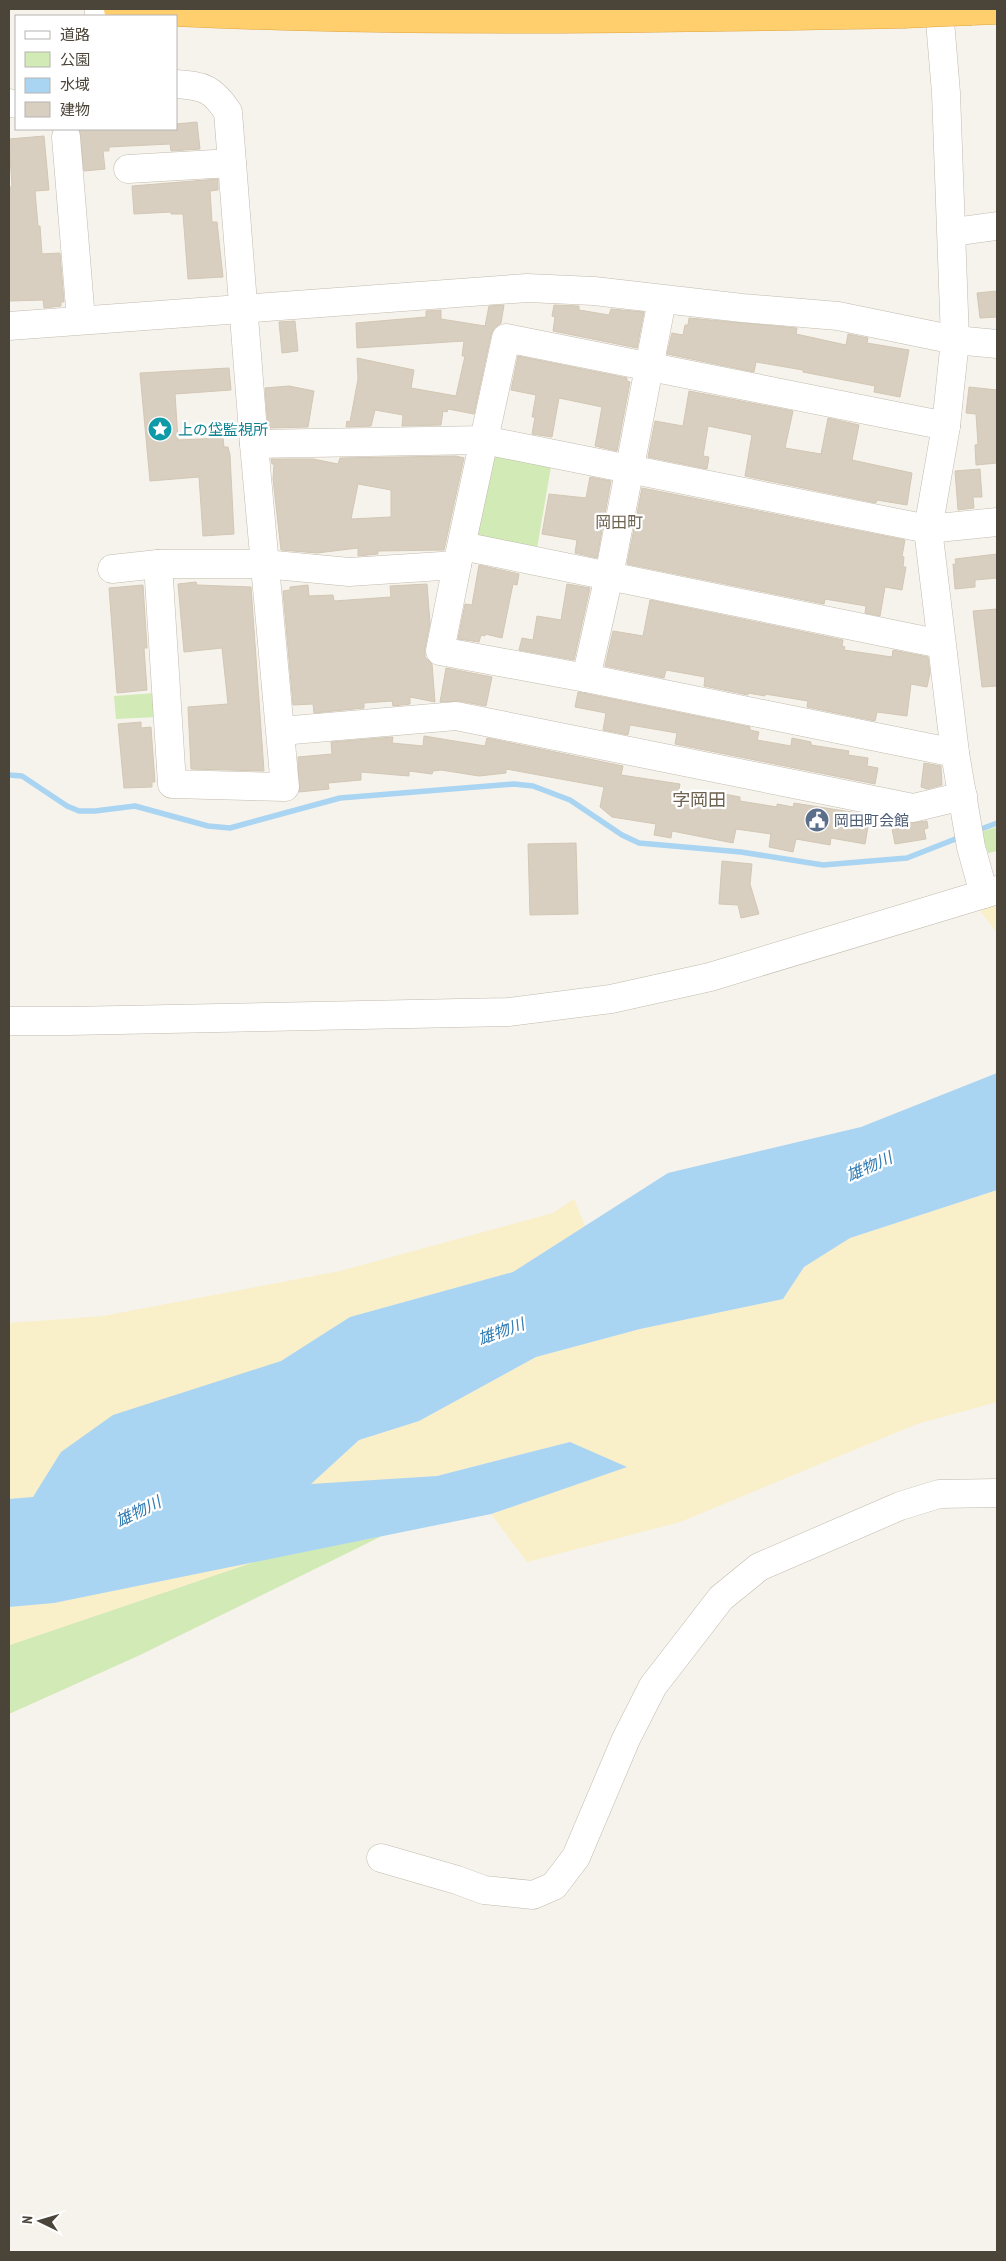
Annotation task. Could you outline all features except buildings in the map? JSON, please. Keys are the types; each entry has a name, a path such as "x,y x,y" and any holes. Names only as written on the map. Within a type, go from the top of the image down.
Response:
{"highway":[{"path":"128,9 369,18 623,19 984,11"}],"street":[{"path":"9,1021 508,1012 611,999 710,976 989,882 969,836 955,753 928,529 946,426 956,340 946,93 938,9"},
{"path":"158,564 172,784 285,787 264,564 228,112 219,98 208,89 178,84"},
{"path":"66,137 81,320"},
{"path":"128,169 232,163"},
{"path":"952,232 997,226"},
{"path":"9,326 527,288 594,291 662,300 838,316 956,340 997,344"},
{"path":"586,678 609,576 662,300"},
{"path":"946,426 506,338 440,651 586,678 955,753"},
{"path":"254,444 484,440 928,529 997,522"},
{"path":"112,570 158,564 264,564 349,572 460,555 609,576 941,644"},
{"path":"281,731 456,716 913,808 963,796"},
{"path":"381,1858 457,1880 484,1890 533,1894 554,1886 576,1857 626,1739 653,1686 721,1598 759,1567 900,1506 939,1494 997,1493"}],"green space":[{"path":"484,440 553,455 535,560 462,546"},
{"path":"156,693 157,717 116,719 114,696"},
{"path":"997,827 997,851 988,853 981,832"},
{"path":"382,1536 138,1656 9,1714 9,1645 257,1561"}],"sand":[{"path":"997,897 997,933 976,905"},
{"path":"997,1190 997,1402 917,1424 680,1522 527,1562 491,1514 622,1468 570,1442 437,1476 310,1485 359,1440 419,1421 536,1357 640,1329 783,1299 804,1267 850,1238"},
{"path":"574,1199 585,1226 513,1272 350,1317 281,1361 204,1387 61,1452 33,1498 9,1499 9,1323 103,1316 340,1271 553,1213"},
{"path":"257,1561 9,1645 9,1607 54,1603"}],"water":[{"name":"雄物川","path":"997,1073 997,1190 850,1238 804,1267 783,1299 640,1329 536,1357 419,1421 359,1440 311,1484 437,1476 570,1442 627,1467 491,1514 54,1603 9,1607 9,1499 33,1497 61,1452 113,1415 281,1361 350,1317 513,1272 668,1173 861,1127"}],"waterway":[{"path":"9,775 22,776 67,806 79,811 135,806 208,826 230,828 340,798 514,784 533,786 570,800 622,835 639,843 741,852 823,865 907,858 963,836"},
{"path":"976,831 997,823"}],"place":[{"name":"上の垈監視所","path":"160,429"},
{"name":"岡田町会館","path":"817,820"}],"district":[{"name":"岡田町","path":"619,522"},
{"name":"字岡田","path":"699,799"}]}
